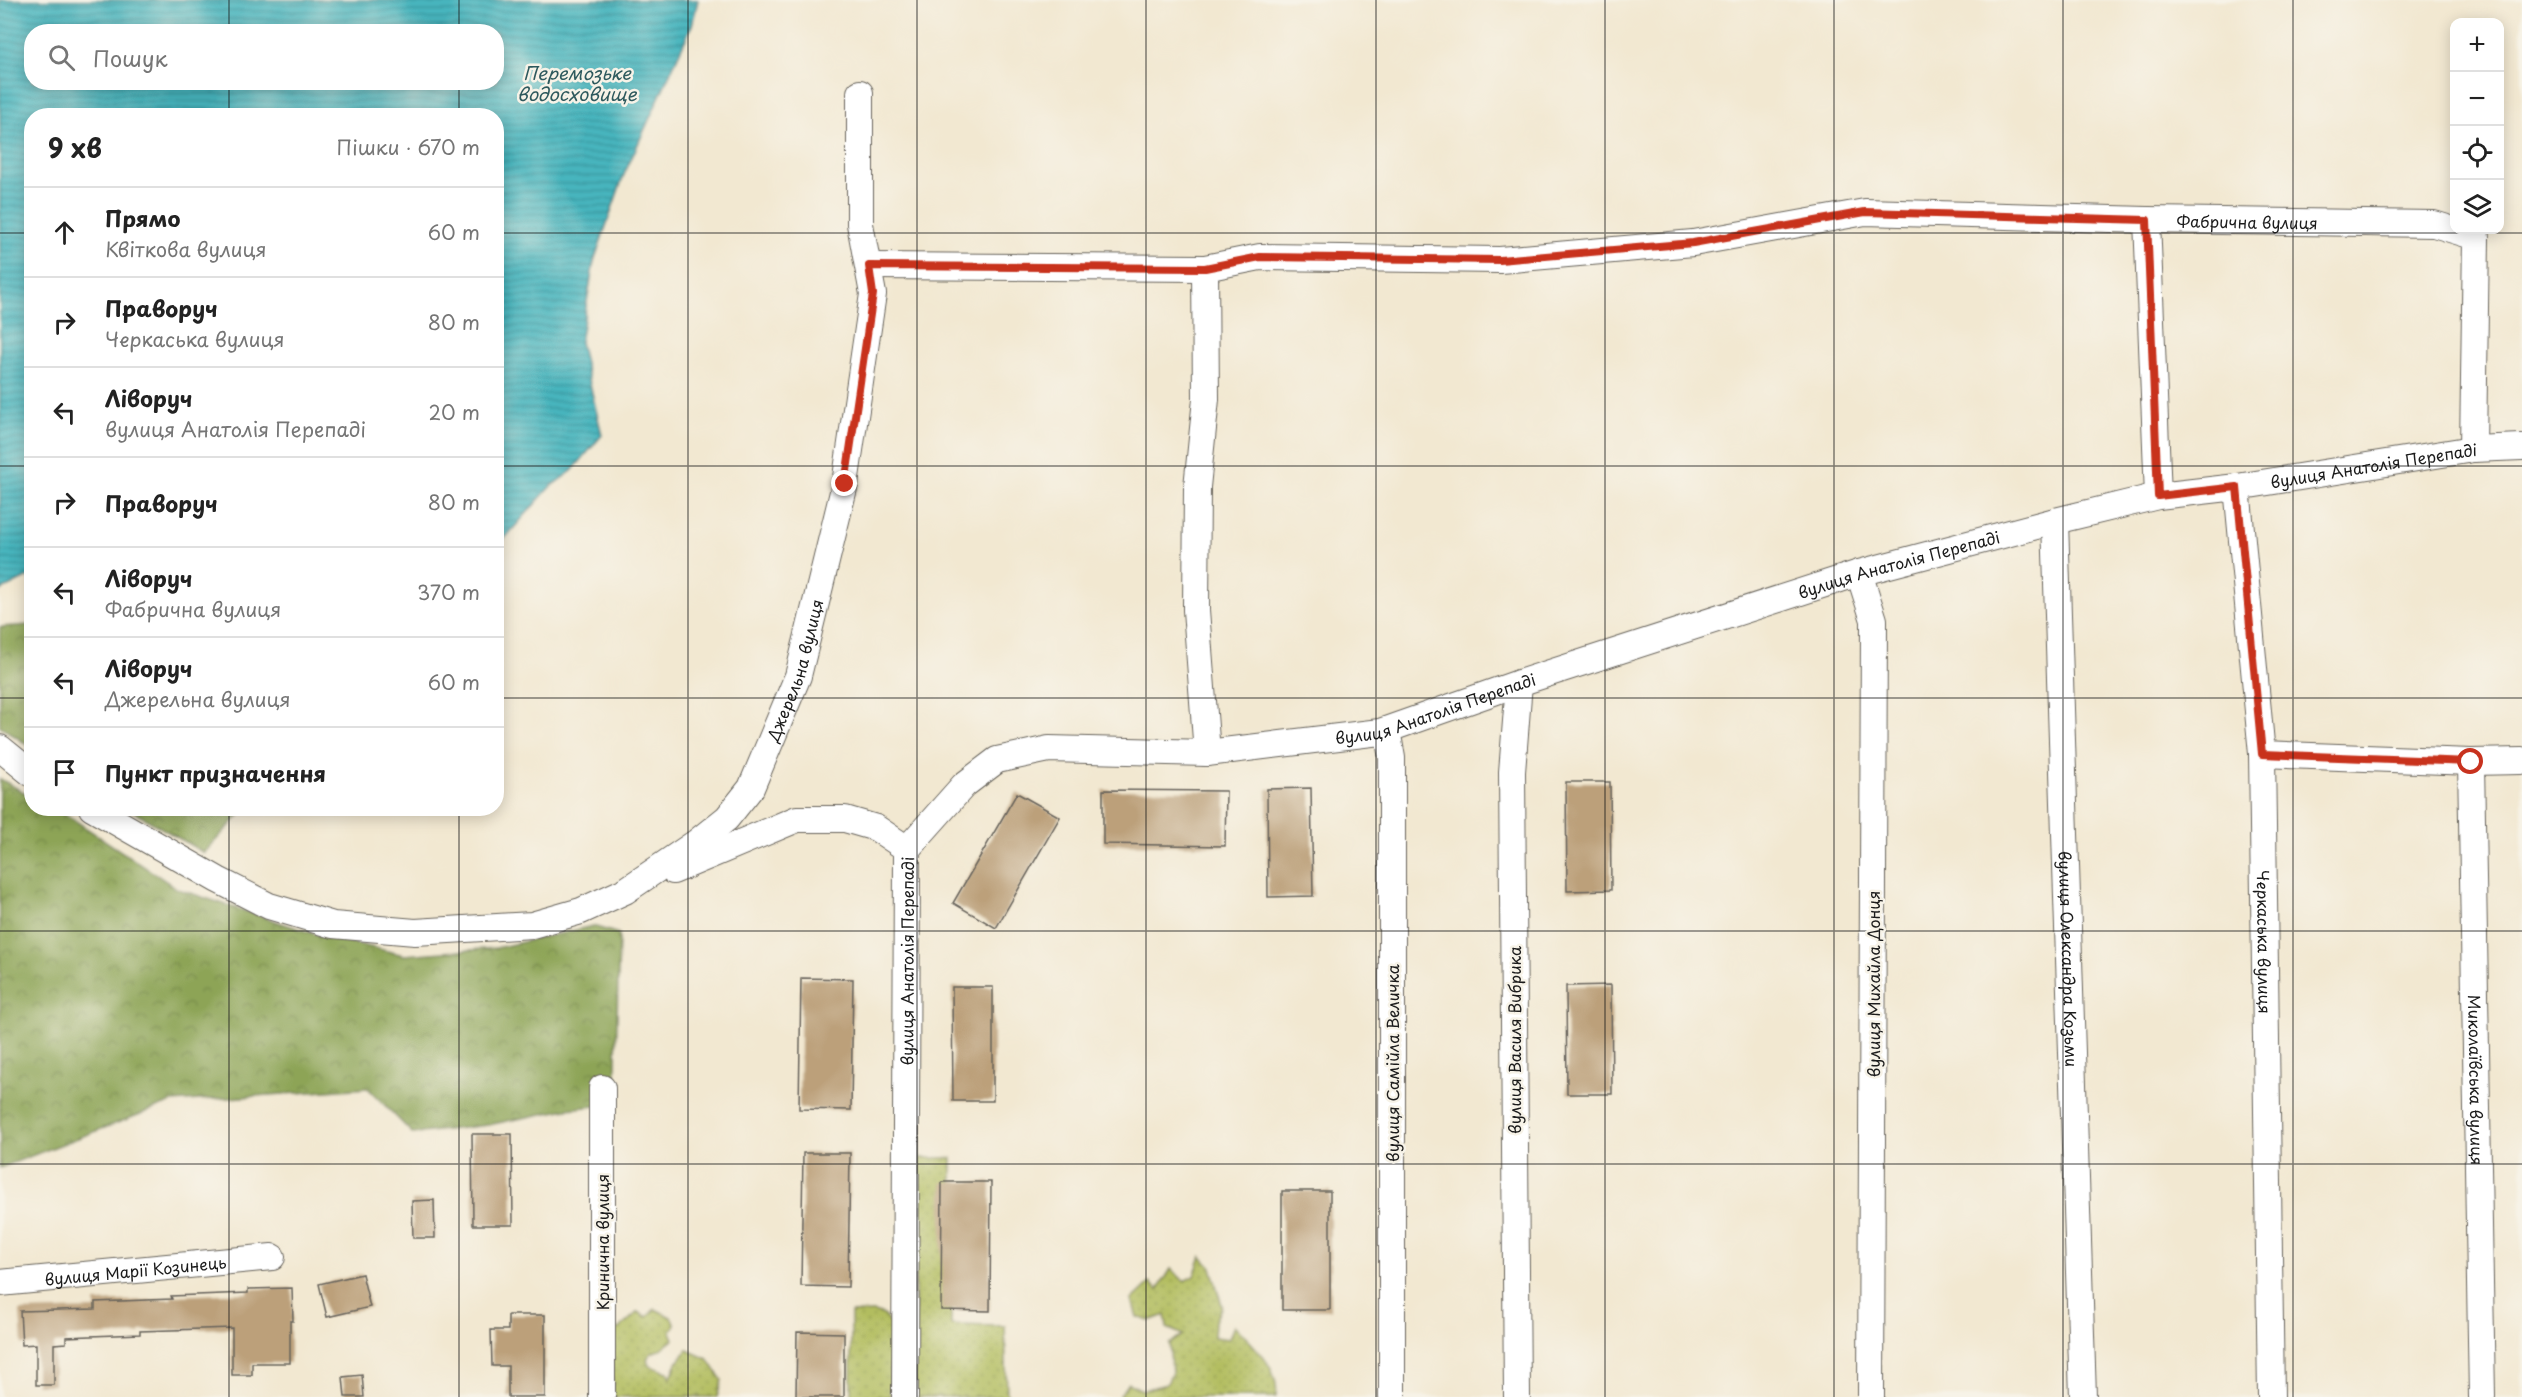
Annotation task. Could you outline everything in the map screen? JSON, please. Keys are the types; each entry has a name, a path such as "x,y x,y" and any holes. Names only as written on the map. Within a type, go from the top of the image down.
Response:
{"street":[{"name":"Джерельна вулиця","path":"106,816 269,906 333,926 415,932 532,925 581,910 625,891 697,842 727,818 751,788 798,676 845,484 873,294 860,224 860,93"},
{"name":"Фабрична вулиця","path":"869,266 1205,268 1260,257 1511,259 1693,243 1865,212 2147,220 2434,224 2476,237 2473,449"},
{"path":"2147,220 2158,496"},
{"path":"1205,268 1206,399 1197,487 1196,610 1207,753"},
{"name":"вулиця Анатолія Перепаді","path":"905,1397 907,849 964,785 997,760 1049,749 1207,753 1387,730 1519,683 1859,573 2055,521 2158,496 2237,487 2473,449 2522,447"},
{"name":"Черкаська вулиця","path":"2237,487 2262,754 2271,1397"},
{"name":"вулиця Олександра Козьми","path":"2055,521 2083,1397"},
{"name":"вулиця Михайла Донця","path":"1859,573 1874,620 1871,1397"},
{"name":"вулиця Василя Вибрика","path":"1516,1397 1512,772 1519,683"},
{"name":"вулиця Самійла Величка","path":"1387,730 1392,758 1392,1397"},
{"path":"0,748 24,768"},
{"path":"2262,754 2471,762 2522,761"},
{"name":"Миколаївська вулиця","path":"2471,762 2482,1397"},
{"path":"625,891 797,819 845,819 876,828 907,849"},
{"name":"Кринична вулиця","path":"602,1088 602,1397"},
{"name":"вулиця Марії Козинець","path":"0,1283 272,1257"}],"green space":[{"path":"24,626 24,742 0,726 0,627"},
{"path":"0,779 24,792 24,816 68,816 178,889 315,934 404,955 496,948 593,926 619,934 615,1104 567,1109 488,1125 413,1134 368,1088 172,1102 0,1168"},
{"path":"141,816 238,816 204,853"},
{"path":"918,1158 952,1158 951,1325 1005,1326 1007,1397 913,1397"},
{"path":"1201,1256 1211,1267 1222,1306 1215,1321 1214,1337 1229,1339 1234,1325 1257,1348 1270,1366 1276,1386 1276,1397 1122,1397 1120,1395 1128,1383 1142,1390 1167,1384 1172,1372 1169,1344 1183,1335 1167,1328 1165,1315 1149,1321 1137,1317 1132,1300 1150,1283 1158,1290 1171,1269 1184,1281 1194,1276"},
{"path":"655,1309 671,1317 675,1324 671,1332 674,1339 651,1353 647,1359 649,1366 668,1372 670,1379 677,1363 687,1350 708,1359 722,1380 717,1397 613,1397 611,1328 619,1329 638,1312 647,1317"},
{"path":"873,1312 884,1315 890,1324 890,1397 851,1397 851,1313"}],"water":[{"name":"Перемозьке водосховище","path":"0,0 698,0 692,25 623,177 594,261 580,342 602,435 572,471 550,487 504,539 504,108 24,108 24,579 0,591"}],"building":[{"path":"1566,782 1610,782 1611,890 1567,891"},
{"path":"1311,788 1313,896 1268,897 1267,789"},
{"path":"1103,790 1226,791 1225,846 1103,844"},
{"path":"1017,793 1060,817 996,928 953,903"},
{"path":"801,978 853,979 851,1110 799,1109"},
{"path":"1611,985 1612,1094 1567,1094 1566,986"},
{"path":"952,987 993,987 993,1101 953,1101"},
{"path":"472,1134 512,1134 513,1225 473,1225"},
{"path":"803,1153 850,1153 848,1287 801,1286"},
{"path":"942,1182 991,1182 990,1311 941,1310"},
{"path":"1282,1191 1330,1191 1330,1310 1282,1310"},
{"path":"434,1200 435,1238 413,1238 412,1201"},
{"path":"362,1274 370,1307 327,1317 319,1284"},
{"path":"292,1288 293,1321 290,1321 290,1363 252,1363 252,1375 232,1375 232,1328 140,1331 140,1334 66,1337 66,1343 54,1344 54,1385 36,1385 36,1344 22,1345 20,1311 95,1309 95,1302 172,1299 171,1296 248,1293 248,1289"},
{"path":"508,1315 545,1315 545,1397 508,1397 508,1366 492,1366 491,1330 508,1330"},
{"path":"797,1332 844,1333 844,1397 796,1397"},
{"path":"362,1375 364,1397 345,1397 343,1377"}],"route":[{"path":"845,484 873,294 869,266 1205,268 1260,257 1500,260 1693,243 1865,212 2147,220 2158,496 2237,487 2262,754 2471,762"}]}
